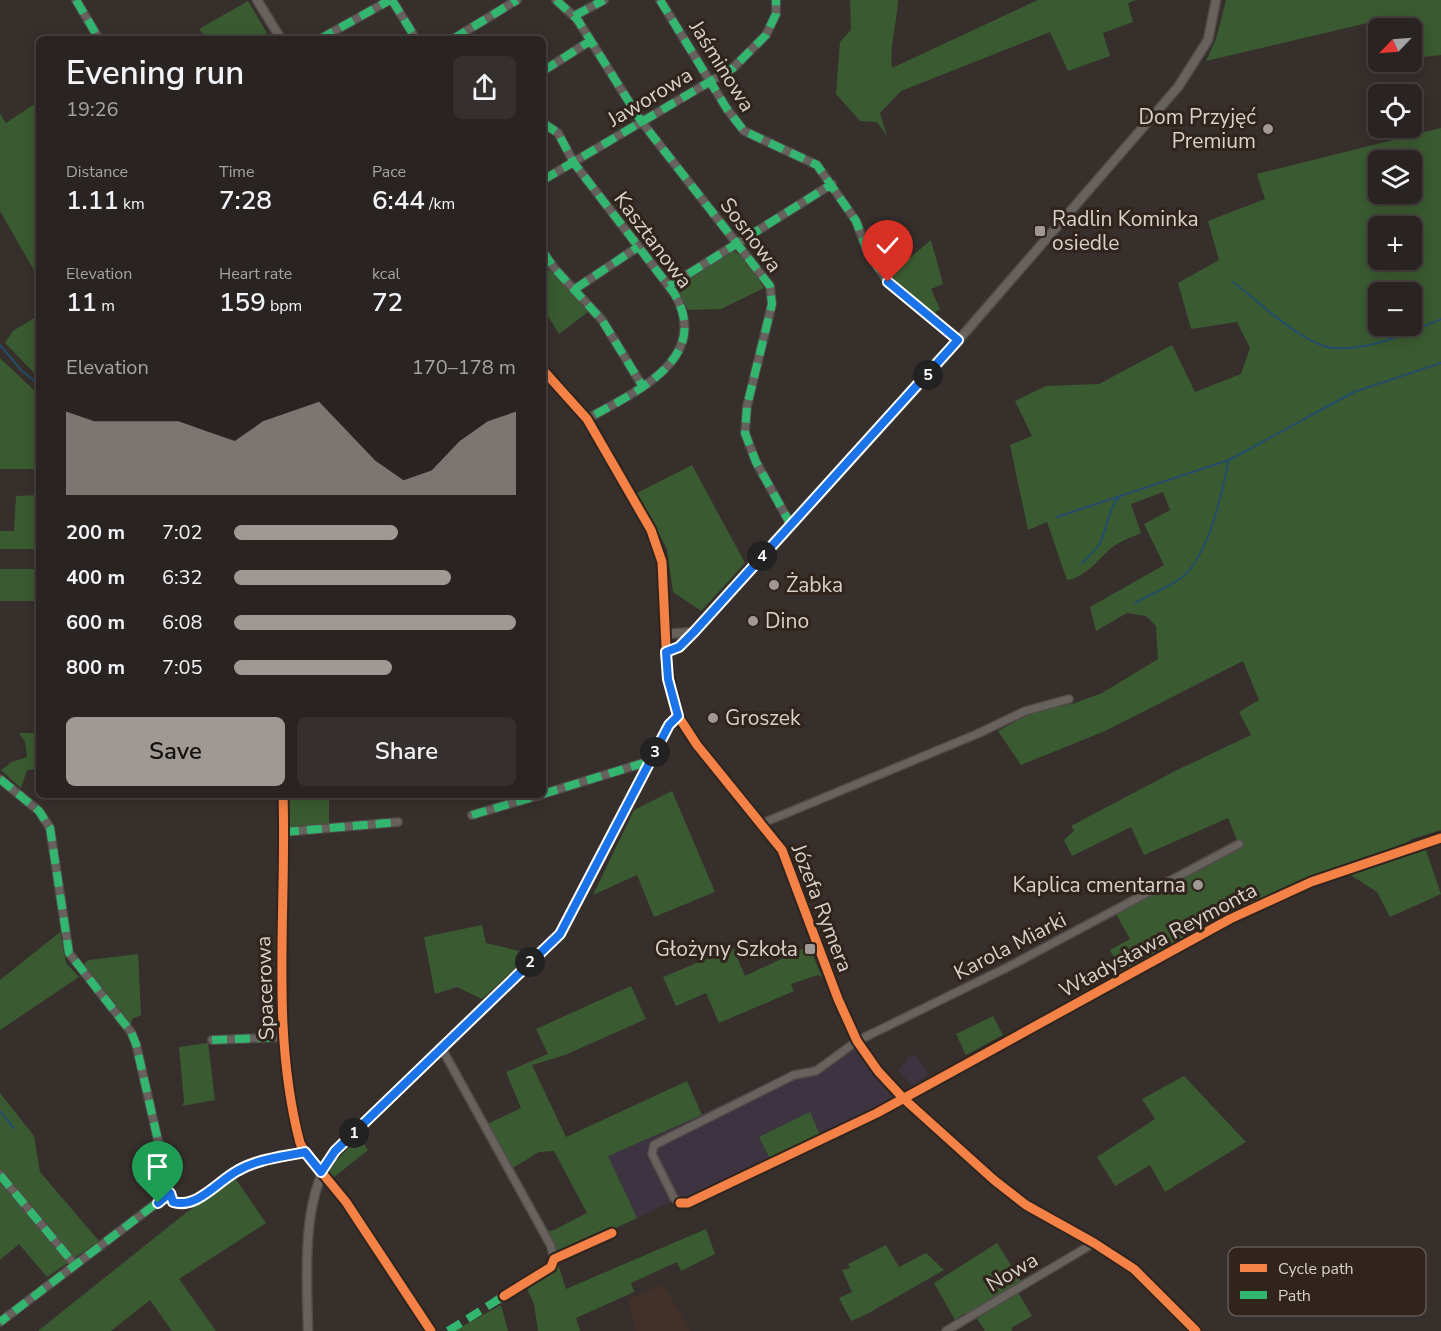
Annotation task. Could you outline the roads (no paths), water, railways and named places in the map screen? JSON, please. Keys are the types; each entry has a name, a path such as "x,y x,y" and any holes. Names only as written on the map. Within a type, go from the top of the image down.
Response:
{"street":[{"path":"76,0 97,36"},
{"path":"257,0 280,36"},
{"path":"325,36 391,0 414,36"},
{"path":"458,36 517,0"},
{"name":"Sosnowa","path":"556,0 574,16 641,121 770,286 772,304 747,406 745,433 756,462 791,525"},
{"path":"574,16 604,0"},
{"name":"Jaśminowa","path":"660,0 727,110 744,131 817,165 856,221 868,253 888,282 958,340"},
{"name":"Jaworowa","path":"546,178 733,68 766,35 776,14 776,0"},
{"path":"666,652 679,647 694,632 791,525 958,340 1190,72 1208,40 1216,0"},
{"path":"546,69 590,41"},
{"name":"Kasztanowa","path":"546,125 558,133 574,163 685,310 686,330 668,367 643,387 587,419"},
{"path":"669,286 832,184"},
{"path":"575,290 638,247"},
{"path":"546,256 603,320 643,387"},
{"name":"Józefa Rymera","path":"546,373 587,419 658,547 666,592 668,679 678,716 697,745 763,823 782,850 830,979 857,1041 878,1071 948,1140 1026,1205 1094,1243 1134,1269 1196,1331"},
{"path":"666,634 694,632"},
{"path":"763,823 977,734 1025,711 1069,699"},
{"path":"308,1331 308,1245 321,1172 335,1151 560,934 669,725 678,716"},
{"path":"546,794 650,761"},
{"path":"0,779 39,811 50,828 69,953 131,1032 136,1044 173,1202 190,1203 238,1170 255,1163 305,1152"},
{"name":"Spacerowa","path":"283,798 281,966 284,1037 296,1125 305,1152 321,1172"},
{"path":"472,815 532,798"},
{"path":"284,832 320,831 398,822"},
{"name":"Władysława Reymonta","path":"857,1041 816,1071 794,1075 654,1145 652,1154 674,1198 680,1203 688,1203 810,1146 903,1098 1230,919 1319,879 1441,838"},
{"name":"Karola Miarki","path":"857,1041 1008,967 1239,844"},
{"path":"212,1040 284,1037"},
{"path":"441,1047 550,1246 554,1259 552,1267 498,1299"},
{"path":"0,1175 75,1265"},
{"path":"0,1322 170,1193"},
{"name":"Nowa","path":"946,1331 1094,1243"}],"waterway":[{"path":"1233,282 1295,331 1322,345 1334,348 1375,344 1441,319"},
{"path":"0,345 21,370 36,382"},
{"path":"1057,517 1229,460 1354,392 1441,363"},
{"path":"1135,603 1180,579 1190,569 1207,540 1213,524 1229,460"},
{"path":"1082,563 1100,544 1111,511 1121,495"},
{"path":"0,1111 14,1128"}],"place":[{"name":"Dom Przyjęć Premium","path":"1268,129"},
{"name":"Radlin Kominka osiedle","path":"1040,231"},
{"name":"Żabka","path":"774,585"},
{"name":"Dino","path":"753,621"},
{"name":"Groszek","path":"713,718"},
{"name":"Kaplica cmentarna","path":"1198,885"},
{"name":"Głożyny Szkoła","path":"810,949"}]}
